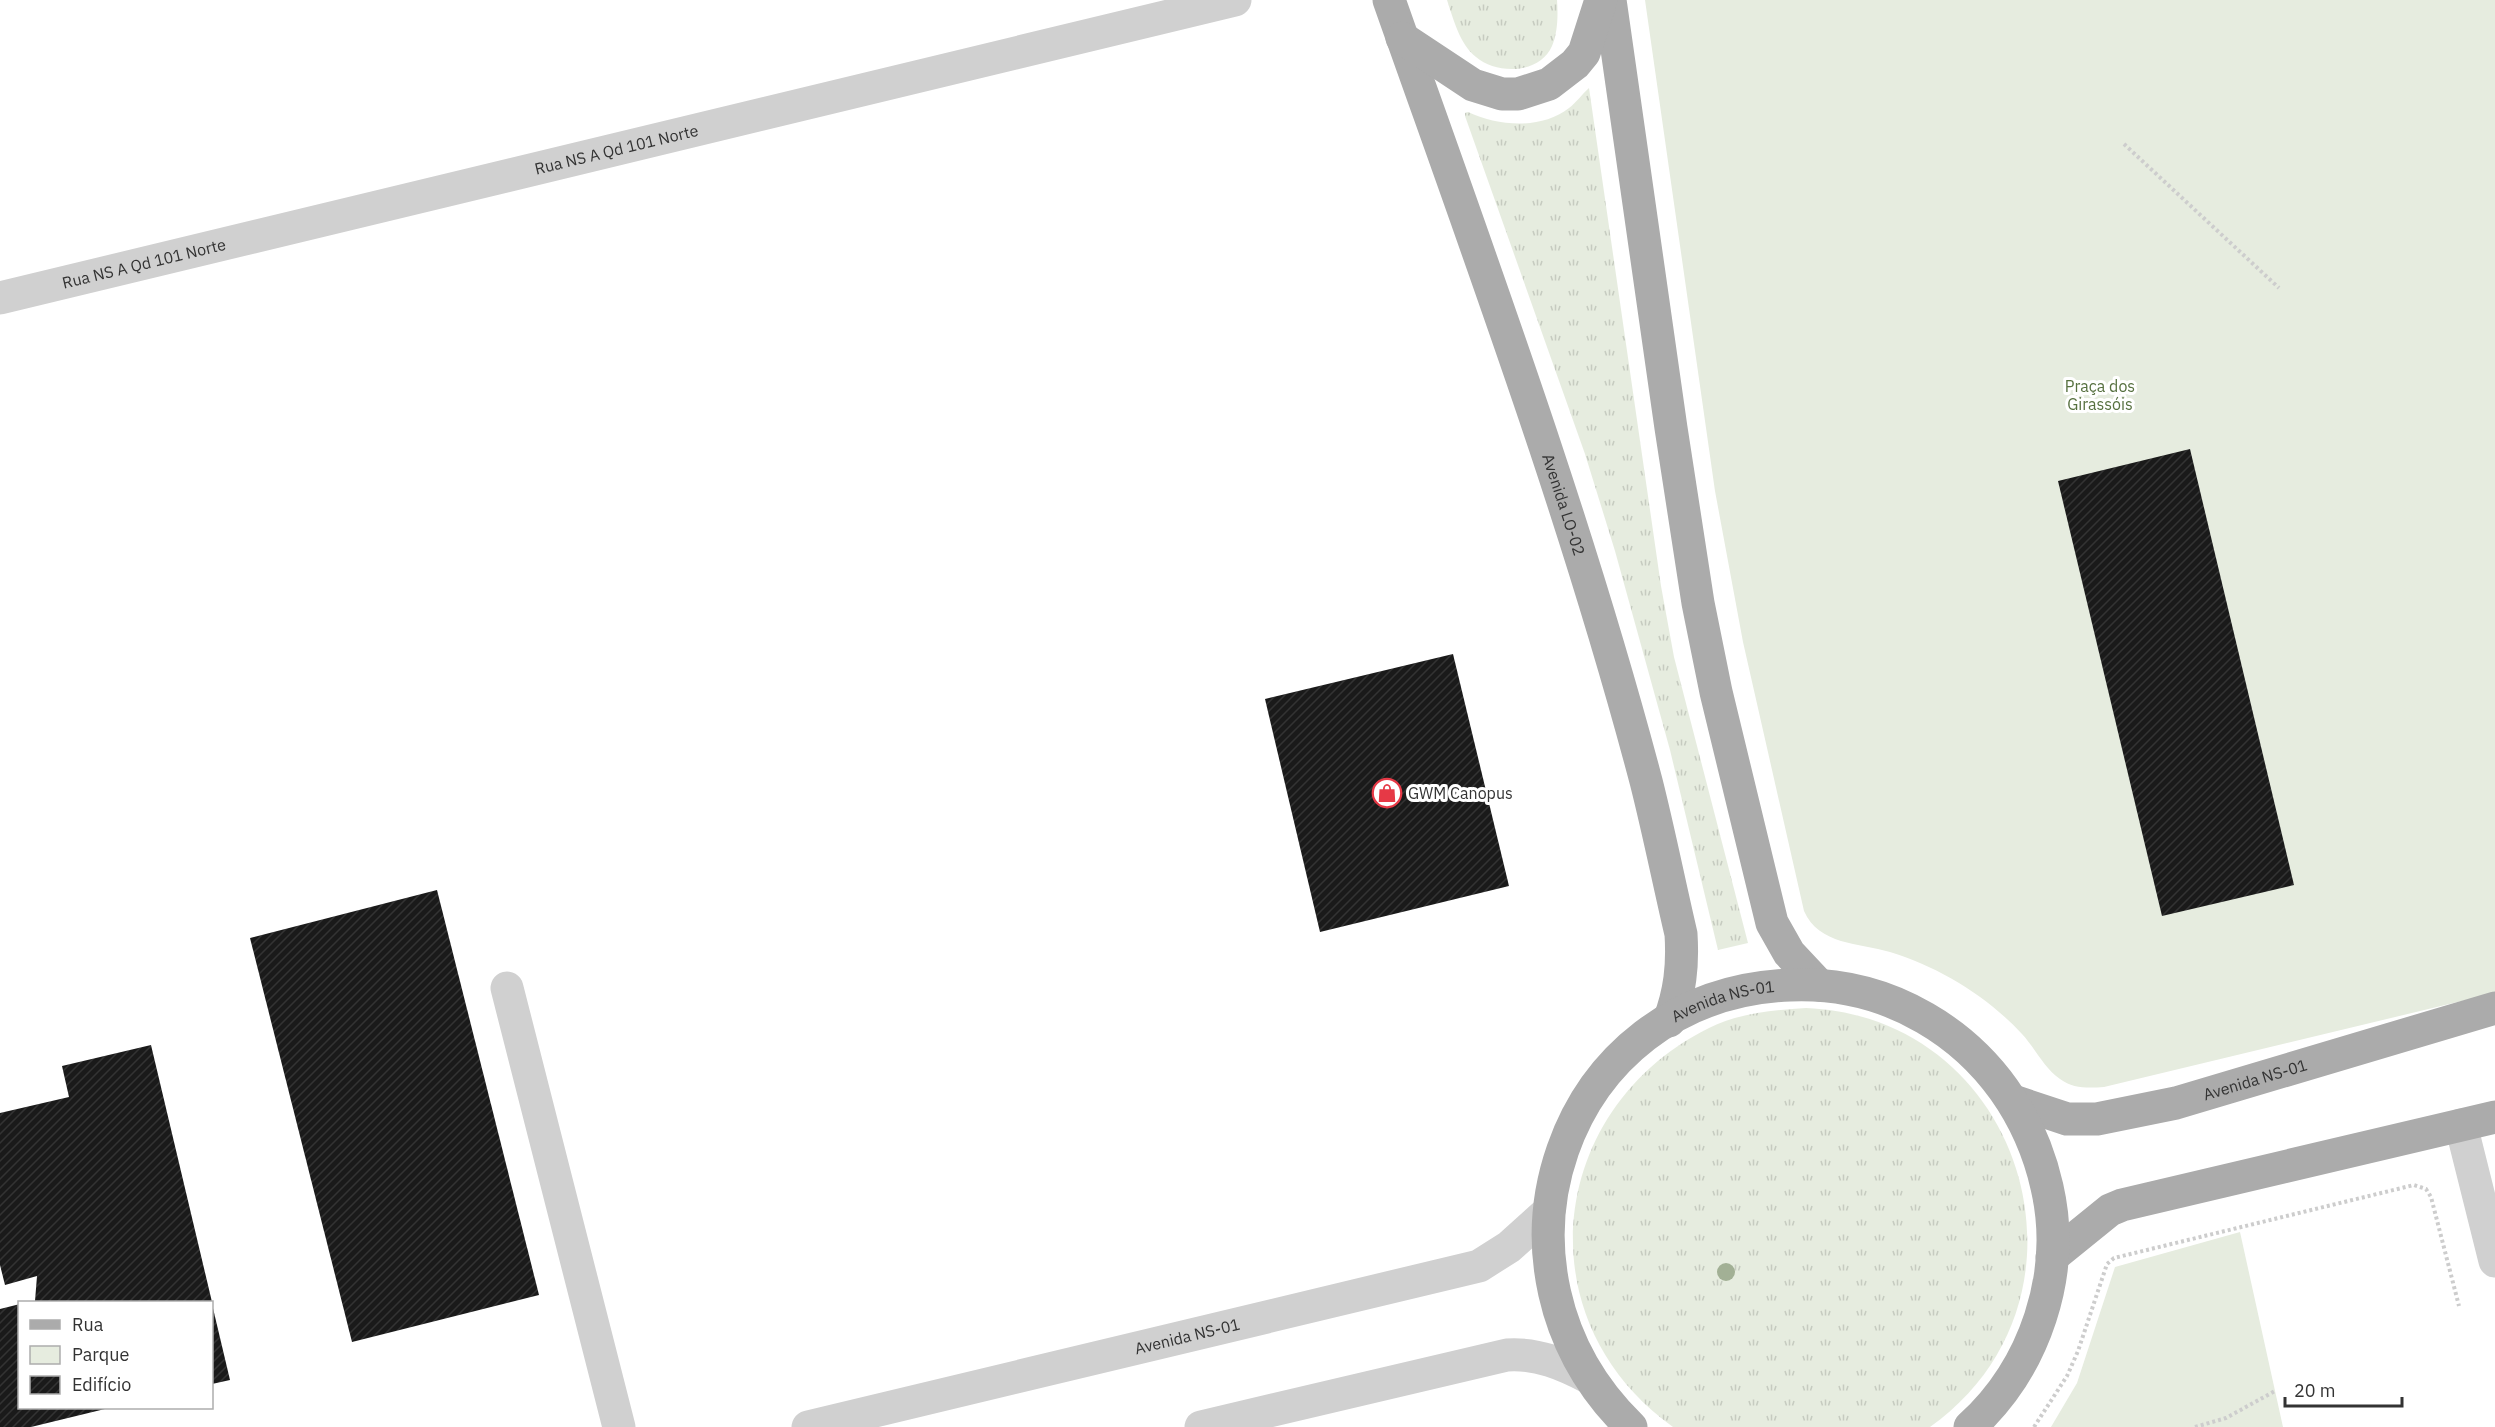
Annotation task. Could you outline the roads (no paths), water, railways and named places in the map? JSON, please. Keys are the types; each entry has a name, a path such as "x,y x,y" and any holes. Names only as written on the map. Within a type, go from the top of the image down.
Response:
{"main road":[{"name":"Avenida LO-02","path":"1389,0 1557,485 1592,593 1642,767 1681,934 1683,954 1681,984 1669,1021"},
{"path":"1402,38 1473,85 1502,94 1518,94 1549,84 1575,64 1584,53 1601,0"},
{"path":"1610,0 1680,490 1716,692 1772,923 1789,953 1819,985"},
{"name":"Avenida NS-01","path":"1632,1427 1605,1399 1590,1378 1569,1342 1556,1302 1549,1270 1549,1211 1561,1154 1582,1109 1606,1075 1629,1051 1669,1021 1691,1009 1730,994 1770,986 1819,985 1869,994 1907,1008 1934,1023 1974,1055 2013,1101 2028,1128 2042,1166 2052,1216 2052,1257 2048,1288 2034,1337 2003,1390 1970,1427"},
{"name":"Avenida NS-01","path":"2013,1101 2061,1118 2097,1119 2176,1103 2495,1008"},
{"path":"2052,1257 2110,1210 2122,1205 2495,1117"}],"street":[{"name":"Rua NS A Qd 101 Norte","path":"0,298 1235,0"},
{"path":"507,988 619,1427"},
{"path":"2461,1125 2495,1261"},
{"name":"Avenida NS-01","path":"808,1427 1479,1266 1509,1246 1549,1211"},
{"name":"Avenida NS-01","path":"1201,1427 1507,1354 1532,1355 1554,1361 1590,1378"}],"place":[{"name":"GWM Canopus","path":"1387,793"}],"park label":[{"name":"Praça dos Girassóis","path":"2100,395"}]}
